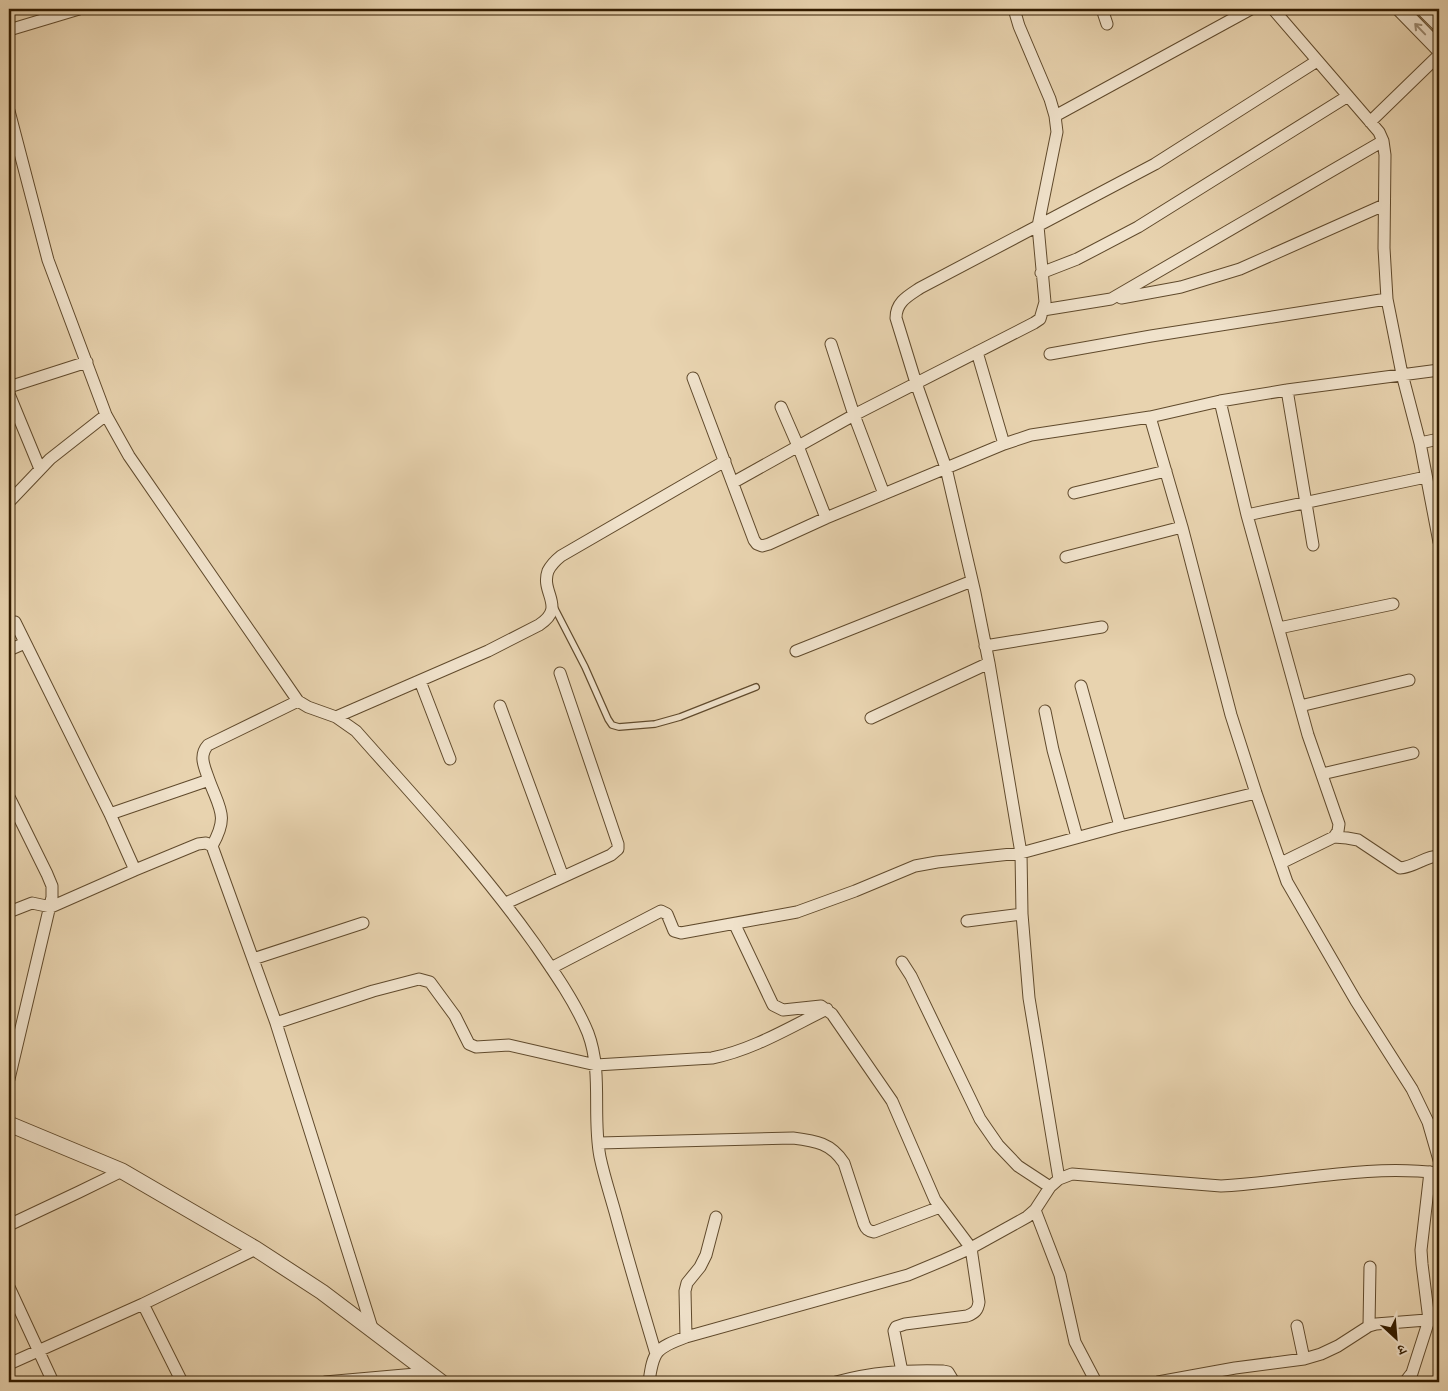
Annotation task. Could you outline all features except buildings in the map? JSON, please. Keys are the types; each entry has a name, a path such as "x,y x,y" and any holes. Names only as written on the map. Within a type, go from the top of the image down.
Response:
{"street":[{"path":"9,30 79,9"},
{"path":"734,482 854,415 1040,319 1044,302 1038,226 1056,139 1055,116 1014,9"},
{"path":"1102,9 1107,24"},
{"path":"1055,116 1251,9"},
{"path":"1273,9 1379,132 1383,141 1385,155 1384,205 1387,299 1402,374 1420,443 1439,542"},
{"path":"1400,9 1439,49"},
{"path":"1424,9 1439,24"},
{"path":"1370,122 1439,55"},
{"path":"1059,1179 1029,998 1022,914 1021,853 986,646 946,468 916,383 896,318 896,311 898,305 920,288 1128,179 1185,146 1317,61"},
{"path":"1041,272 1076,259 1138,227 1348,96"},
{"path":"9,112 44,247 106,415 129,456 298,701 308,707 336,717 356,731 473,862 506,903 551,968 583,1021 589,1035 596,1065 600,1157 656,1354"},
{"path":"1111,299 1383,141"},
{"path":"1043,310 1181,287 1240,269 1384,205"},
{"path":"1050,354 1387,299"},
{"path":"831,344 854,415 884,494"},
{"path":"977,352 1004,444"},
{"path":"9,387 87,362"},
{"path":"693,378 757,544 762,546 1004,444 1031,435 1150,417 1220,401 1287,390 1439,370"},
{"path":"1287,390 1313,545"},
{"path":"9,394 40,469"},
{"path":"1220,401 1247,515 1308,736 1339,824 1338,831 1334,837 1281,863"},
{"path":"781,407 826,518"},
{"path":"9,502 50,459 106,415"},
{"path":"1150,417 1182,527 1231,715 1287,882 1356,1000 1412,1089 1428,1122 1439,1160"},
{"path":"1420,443 1439,439"},
{"path":"336,717 488,651 547,620 552,612 547,580 548,571 561,556 725,461"},
{"path":"1074,493 1166,471"},
{"path":"1247,515 1426,477"},
{"path":"1066,557 1182,527"},
{"path":"796,651 972,581"},
{"path":"1279,628 1393,604"},
{"path":"14,622 110,814 135,870"},
{"path":"986,646 1102,628"},
{"path":"9,650 25,642"},
{"path":"871,718 989,663"},
{"path":"506,903 611,855 616,852 618,844 560,673"},
{"path":"1300,706 1409,680"},
{"path":"420,681 450,759"},
{"path":"1081,686 1120,826"},
{"path":"212,846 221,830 223,820 202,757 203,750 208,745 298,701"},
{"path":"500,706 564,877"},
{"path":"1045,711 1053,750 1077,837"},
{"path":"1322,774 1413,753"},
{"path":"110,814 209,780"},
{"path":"551,968 661,911 667,914 674,931 678,933 797,912 855,891 915,866 1021,853 1120,826 1256,794"},
{"path":"9,797 52,886 51,907 9,1079"},
{"path":"1334,837 1358,840 1400,868 1410,866 1431,856 1439,856"},
{"path":"9,912 32,902 51,907 198,844 206,842 212,846 276,1023 372,1328"},
{"path":"967,921 1022,914"},
{"path":"254,959 363,923"},
{"path":"735,924 773,1005 783,1010 815,1006 827,1009 832,1014 892,1101 928,1185 940,1207 971,1248 979,1302 978,1308 974,1314 966,1316 899,1325 896,1327 894,1331 904,1382"},
{"path":"902,962 911,976 980,1119 998,1145 1018,1166 1050,1187"},
{"path":"276,1023 373,991 419,979 430,982 455,1016 469,1044 476,1047 509,1045 596,1065 712,1058 730,1054 752,1046 827,1009"},
{"path":"9,1124 122,1171 256,1249 322,1292 441,1382"},
{"path":"599,1143 793,1138 814,1141 829,1147 839,1154 844,1163 864,1224 870,1232 940,1207"},
{"path":"9,1224 122,1171"},
{"path":"649,1382 652,1362 656,1354 668,1344 686,1337 908,1274 971,1248 1018,1222 1035,1210 1050,1187 1059,1179 1072,1174 1222,1186 1364,1171 1434,1173 1421,1250 1422,1264 1434,1319 1412,1373 1405,1382"},
{"path":"1035,1210 1060,1275 1075,1342 1096,1382"},
{"path":"686,1337 685,1291 687,1283 700,1267 706,1255 716,1217"},
{"path":"9,1364 143,1304 256,1249"},
{"path":"1369,1326 1370,1267"},
{"path":"9,1287 53,1382"},
{"path":"143,1304 182,1382"},
{"path":"1158,1382 1235,1368 1304,1359 1338,1346 1369,1326 1382,1323 1434,1319"},
{"path":"1297,1326 1304,1359"},
{"path":"836,1382 861,1375 902,1370 943,1370 948,1372 954,1382"},
{"path":"325,1382 427,1373"}],"lane":[{"path":"552,603 612,725 619,727 655,724 756,687"}]}
